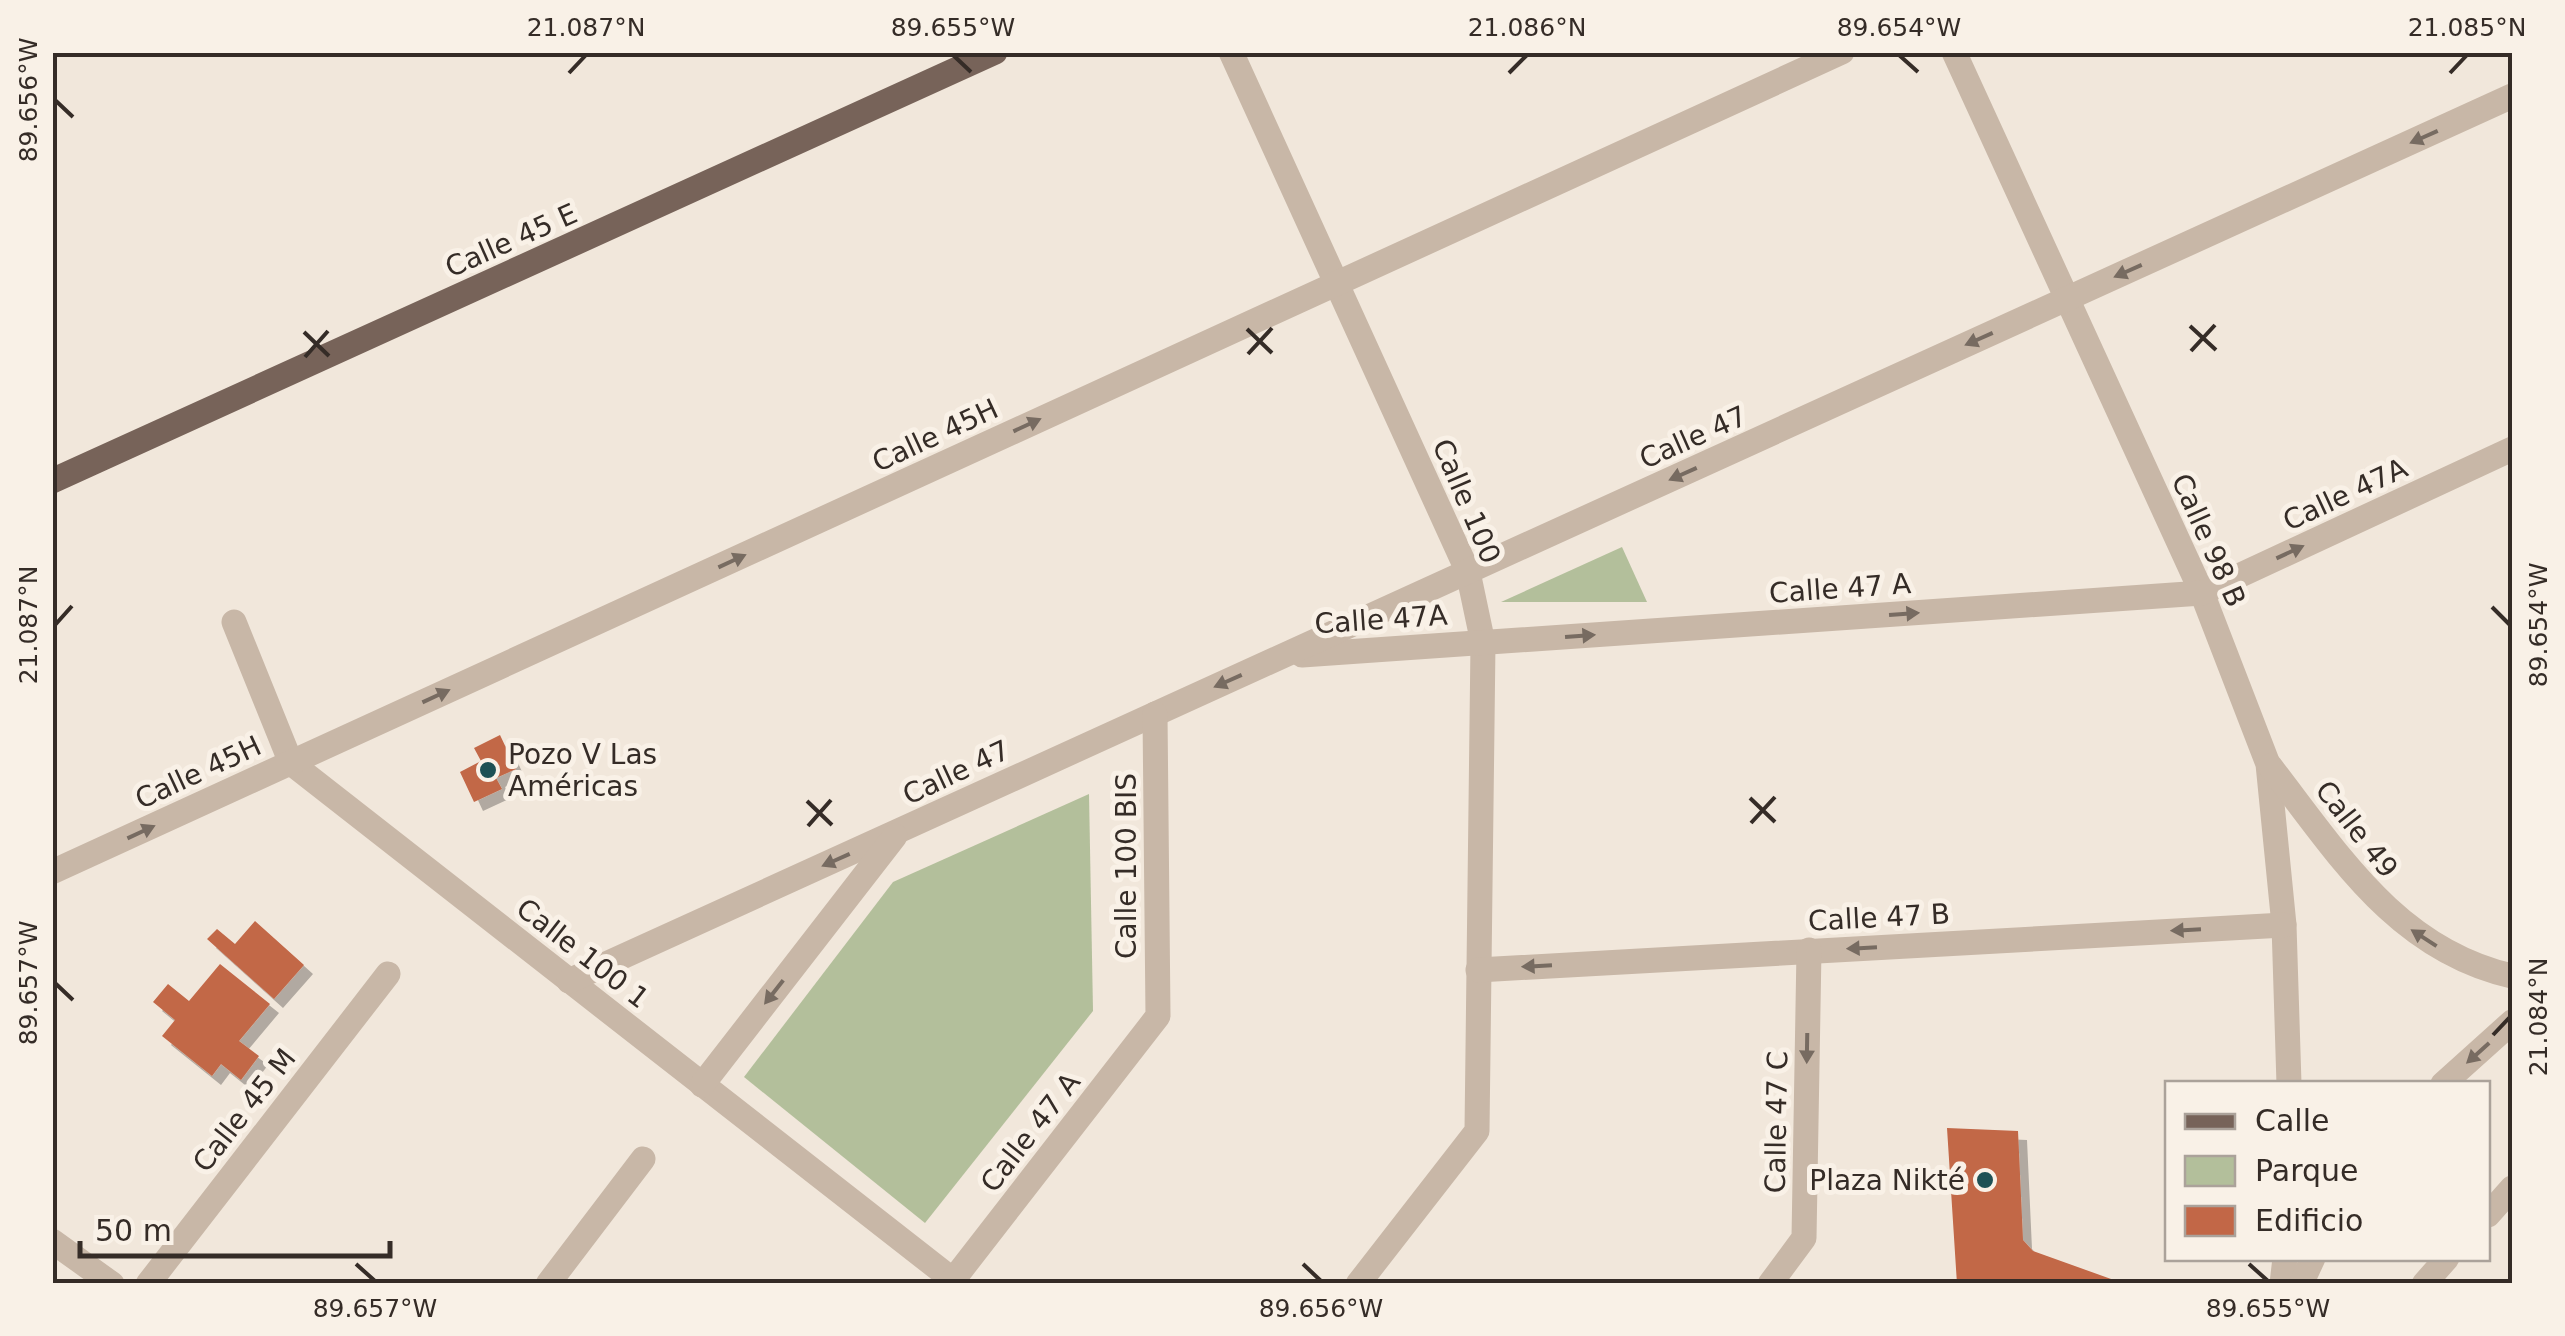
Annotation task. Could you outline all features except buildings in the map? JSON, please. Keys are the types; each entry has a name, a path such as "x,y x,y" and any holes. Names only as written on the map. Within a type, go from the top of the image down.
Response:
{"main road":[{"name":"Calle 45 E","path":"52,481 995,52"}],"street":[{"name":"Calle 100","path":"1231,52 1468,572 1482,642 1476,1131 1358,1284"},
{"name":"Calle 45H","path":"54,873 1842,52"},
{"name":"Calle 98 B","path":"1954,52 2202,593 2268,764 2284,925 2290,1081"},
{"name":"Calle 47","path":"569,981 2512,96"},
{"name":"Calle 47A","path":"2202,593 2512,449"},
{"name":"Calle 47 A","path":"1482,642 2202,593"},
{"name":"Calle 100 1","path":"234,622 291,763 954,1282"},
{"name":"Calle 47A","path":"1284,656 1482,642"},
{"name":"Calle 100 BIS","path":"1155,714 1158,1016"},
{"name":"Calle 49","path":"2268,764 2372,898 2424,940 2478,968 2512,976"},
{"name":"Calle 47","path":"702,1085 898,832"},
{"name":"Calle 47 B","path":"1478,970 2284,925"},
{"name":"Calle 47 C","path":"1770,1284 1804,1238 1809,950"},
{"name":"Calle 45 M","path":"148,1284 388,974"},
{"name":"Calle 47 A","path":"954,1282 1158,1016"},
{"path":"2446,1081 2512,1022"},
{"path":"548,1284 644,1159"},
{"path":"2490,1213 2512,1188"},
{"path":"52,1242 112,1284"},
{"path":"2300,1284 2312,1261"},
{"path":"2424,1284 2445,1261"}],"green space":[{"path":"1622,547 1647,602 1501,602"},
{"path":"1089,794 1093,1011 925,1223 744,1077 893,882"}],"place":[{"name":"Pozo V Las Américas","path":"488,770"},
{"name":"Plaza Nikté","path":"1985,1180"}]}
